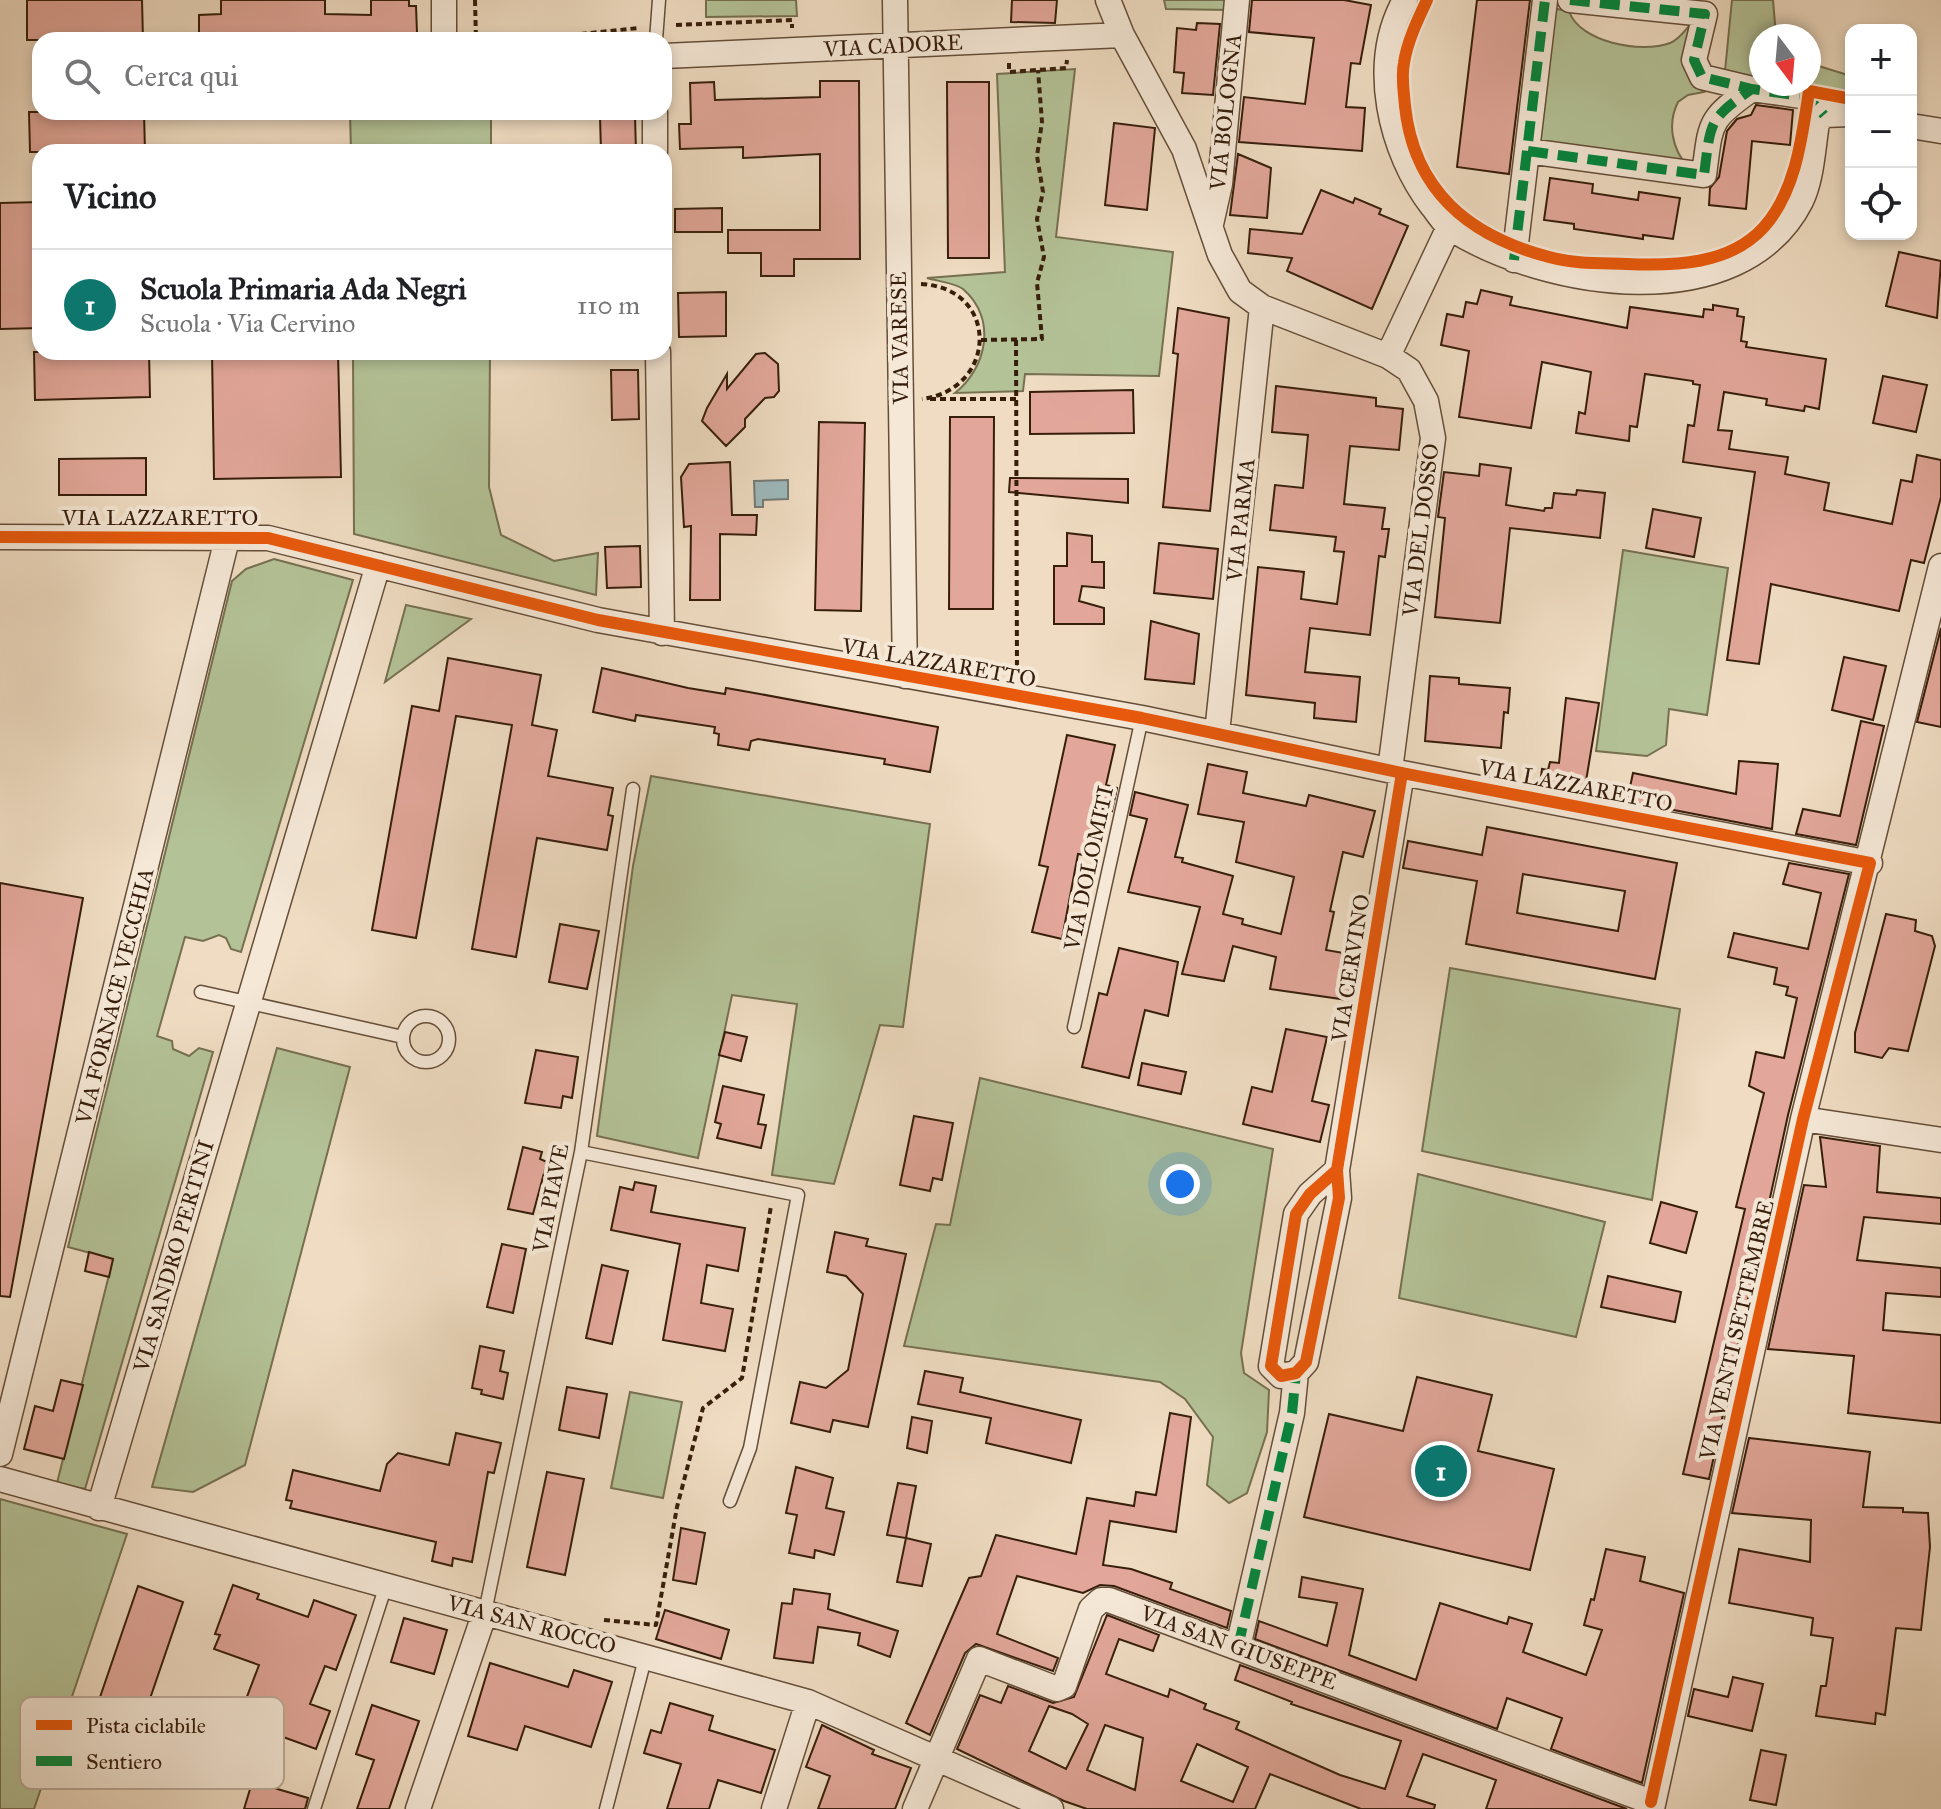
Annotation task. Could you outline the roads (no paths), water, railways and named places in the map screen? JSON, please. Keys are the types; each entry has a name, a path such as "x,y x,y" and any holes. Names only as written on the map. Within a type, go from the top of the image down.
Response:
{"street":[{"path":"444,0 444,32"},
{"name":"VIA VARESE","path":"895,0 905,676"},
{"name":"VIA DEL DOSSO","path":"1108,0 1122,35 1184,149 1228,273 1240,291 1262,307 1388,356 1409,370 1426,401 1433,438 1396,771"},
{"name":"VIA BOLOGNA","path":"1211,224 1220,184 1237,0"},
{"path":"1405,0 1397,14 1390,49 1388,95 1396,141 1415,183 1449,227 1514,260 1619,282 1682,279 1726,269 1768,245 1797,208 1803,198 1817,123 1824,115 1845,114"},
{"path":"1514,260 1545,0"},
{"path":"1570,0 1706,7 1694,60 1702,77 1749,88"},
{"name":"VIA CADORE","path":"672,56 1122,35"},
{"path":"1528,151 1704,175 1711,124 1718,113 1749,91"},
{"path":"1801,96 1808,97 1824,115"},
{"path":"655,120 655,144"},
{"path":"1917,127 1941,131"},
{"path":"1388,356 1449,227"},
{"name":"VIA PARMA","path":"1217,733 1262,307"},
{"path":"658,360 662,633"},
{"name":"VIA LAZZARETTO","path":"0,537 268,538 662,633 1142,718 1870,863"},
{"name":"VIA FORNACE VECCHIA","path":"0,1454 227,539"},
{"name":"VIA SANDRO PERTINI","path":"99,1508 378,565"},
{"name":"VIA VENTI SETTEMBRE","path":"1652,1806 1803,1119 1935,617 1941,566"},
{"name":"VIA CERVINO","path":"1238,1647 1292,1413 1296,1373 1306,1362 1339,1198 1337,1170 1396,771"},
{"path":"1803,1119 1941,1140"},
{"path":"1296,1373 1281,1376 1271,1366 1296,1214 1310,1194 1337,1170"},
{"name":"VIA SAN ROCCO","path":"0,1479 597,1641 808,1702 1051,1809"},
{"name":"VIA SAN GIUSEPPE","path":"936,1757 979,1659 1057,1689 1064,1686 1091,1609 1101,1600 1116,1601 1652,1806"},
{"path":"418,1809 485,1612"},
{"path":"774,1809 808,1702"},
{"path":"915,1809 936,1757"}],"lane":[{"path":"657,32 659,0"},
{"name":"VIA DOLOMITI","path":"1074,1027 1142,718"},
{"name":"VIA PIAVE","path":"485,1612 581,1152 633,789"},
{"path":"201,992 403,1037"},
{"path":"581,1152 798,1195 750,1448 730,1501"},
{"path":"314,1809 386,1585"},
{"path":"606,1809 646,1655"}],"water":[{"path":"788,480 788,499 763,500 763,507 755,507 754,481"}],"place":[{"name":"Scuola Primaria Ada Negri","path":"1441,1471"}]}
